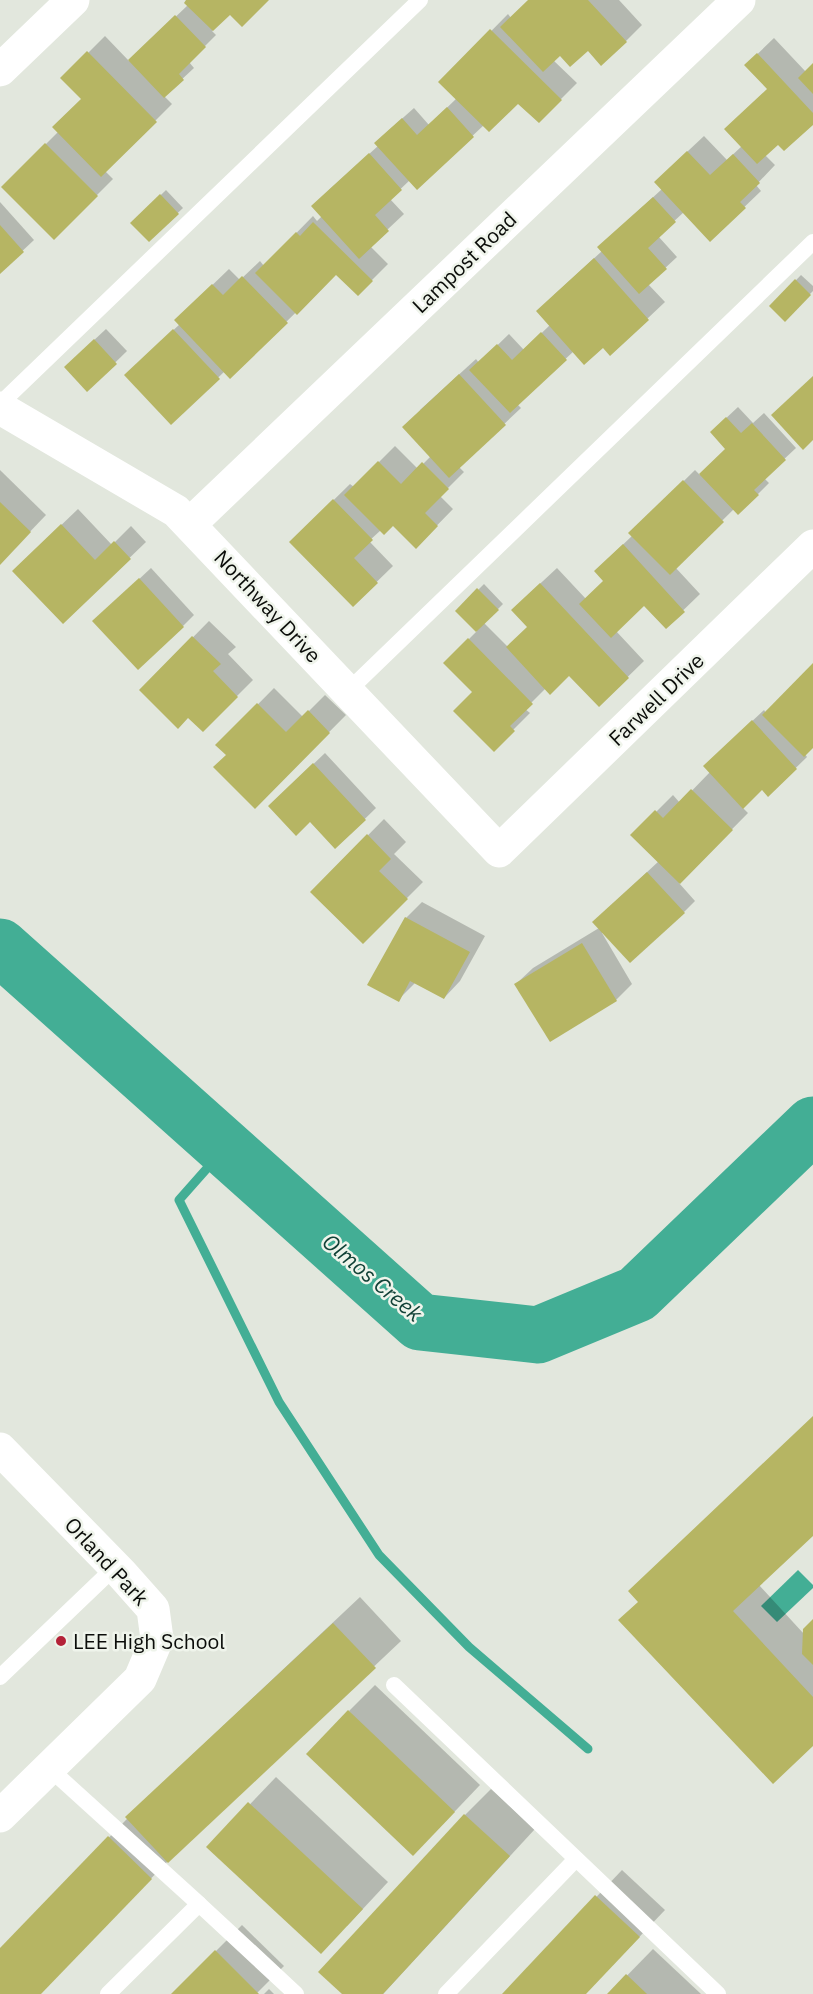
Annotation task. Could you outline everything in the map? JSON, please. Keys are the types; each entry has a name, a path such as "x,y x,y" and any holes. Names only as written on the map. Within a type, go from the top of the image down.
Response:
{"street":[{"path":"0,70 73,0"},
{"name":"Lampost Road","path":"190,524 739,0"},
{"name":"Northway Drive","path":"0,406 176,511 499,851"},
{"name":"Farwell Drive","path":"499,851 813,546"},
{"name":"Orland Park","path":"0,1449 115,1567 153,1610 157,1639 140,1679 0,1815"}],"lane":[{"path":"0,406 420,0"},
{"path":"348,691 813,242"},
{"path":"0,1677 115,1567"},
{"path":"394,1684 718,1994"},
{"path":"49,1768 296,1994"},
{"path":"447,1994 576,1859"},
{"path":"108,1994 200,1904"}],"shaded area":[{"path":"798,1570 813,1585 813,1588 777,1622 761,1606"}],"building":[{"path":"186,0 269,0 242,27 230,15 213,31 184,3"},
{"path":"528,0 588,0 627,42 601,66 588,51 570,67 560,56 543,72 500,27"},
{"path":"175,15 206,47 179,74 184,80 164,98 128,60"},
{"path":"490,29 562,100 539,123 518,104 489,132 438,82"},
{"path":"87,51 157,122 101,177 52,127 81,99 60,78"},
{"path":"757,53 813,113 813,125 784,151 778,145 757,164 724,129 767,89 744,65"},
{"path":"813,63 813,94 798,78"},
{"path":"447,107 474,137 417,190 374,143 402,118 417,135"},
{"path":"45,143 98,196 54,240 1,187"},
{"path":"687,151 710,175 733,154 760,183 740,202 746,208 710,242 654,182"},
{"path":"369,153 402,190 375,215 389,231 359,259 311,206"},
{"path":"160,194 179,214 149,242 130,223"},
{"path":"653,197 676,222 648,248 667,269 639,294 597,247"},
{"path":"313,222 373,281 358,296 336,275 297,315 255,273 296,232 300,236"},
{"path":"0,225 24,252 0,274"},
{"path":"594,258 649,320 610,356 603,348 584,365 536,311"},
{"path":"242,276 288,323 230,379 174,320 212,284 223,295"},
{"path":"795,279 811,295 785,322 769,306"},
{"path":"173,329 220,379 171,425 124,375"},
{"path":"541,332 567,360 510,413 469,370 497,344 512,360"},
{"path":"94,339 117,364 87,392 64,367"},
{"path":"459,374 506,425 449,478 402,427"},
{"path":"813,376 813,440 803,450 771,415"},
{"path":"726,417 741,433 752,423 786,460 754,490 759,495 738,515 699,474 725,449 710,432"},
{"path":"378,461 401,484 422,462 449,489 425,513 438,526 416,549 393,526 384,535 344,495"},
{"path":"683,480 724,522 670,575 628,533"},
{"path":"333,499 373,540 354,558 378,583 353,607 289,542"},
{"path":"0,502 31,532 0,565"},
{"path":"61,524 95,560 114,541 131,559 63,624 12,571"},
{"path":"623,544 685,612 666,629 644,606 611,638 579,604 603,581 594,571"},
{"path":"139,578 184,627 138,670 92,621"},
{"path":"540,583 629,678 599,707 569,676 550,695 506,647 527,627 511,610"},
{"path":"477,588 499,610 476,632 455,611"},
{"path":"192,636 221,664 213,671 238,697 203,732 188,718 178,729 139,690"},
{"path":"468,638 533,704 510,726 515,731 494,752 453,711 472,692 443,663"},
{"path":"813,663 813,748 804,757 762,715"},
{"path":"257,703 286,732 308,710 330,733 255,809 213,767 226,755 215,745"},
{"path":"752,720 797,769 768,797 762,790 743,809 703,766"},
{"path":"313,763 366,820 335,849 310,822 296,836 268,806"},
{"path":"691,789 733,830 680,884 630,835 655,810 663,818"},
{"path":"367,834 391,859 379,871 408,899 363,944 310,892"},
{"path":"647,872 685,913 630,963 592,922"},
{"path":"405,917 470,952 444,999 410,981 399,1002 367,985"},
{"path":"582,943 617,1001 550,1042 514,984"},
{"path":"813,1416 813,1536 733,1611 813,1697 813,1746 773,1784 618,1620 638,1602 628,1591"},
{"path":"813,1619 813,1665 802,1654 803,1629"},
{"path":"333,1623 376,1668 168,1863 125,1817"},
{"path":"348,1710 455,1812 413,1856 306,1754"},
{"path":"248,1802 363,1909 321,1954 206,1847"},
{"path":"464,1814 510,1856 383,1994 342,1994 318,1972"},
{"path":"108,1836 152,1879 41,1994 0,1994 0,1948"},
{"path":"595,1895 640,1937 586,1994 502,1994"},
{"path":"215,1950 259,1994 171,1994"},
{"path":"626,1974 647,1994 607,1994"}],"waterway":[{"name":"Olmos Creek","path":"0,947 420,1322 538,1335 637,1294 813,1125"},
{"path":"225,1148 179,1200 279,1402 379,1555 469,1647 588,1749"}],"place":[{"name":"LEE High School","path":"61,1641"}]}
